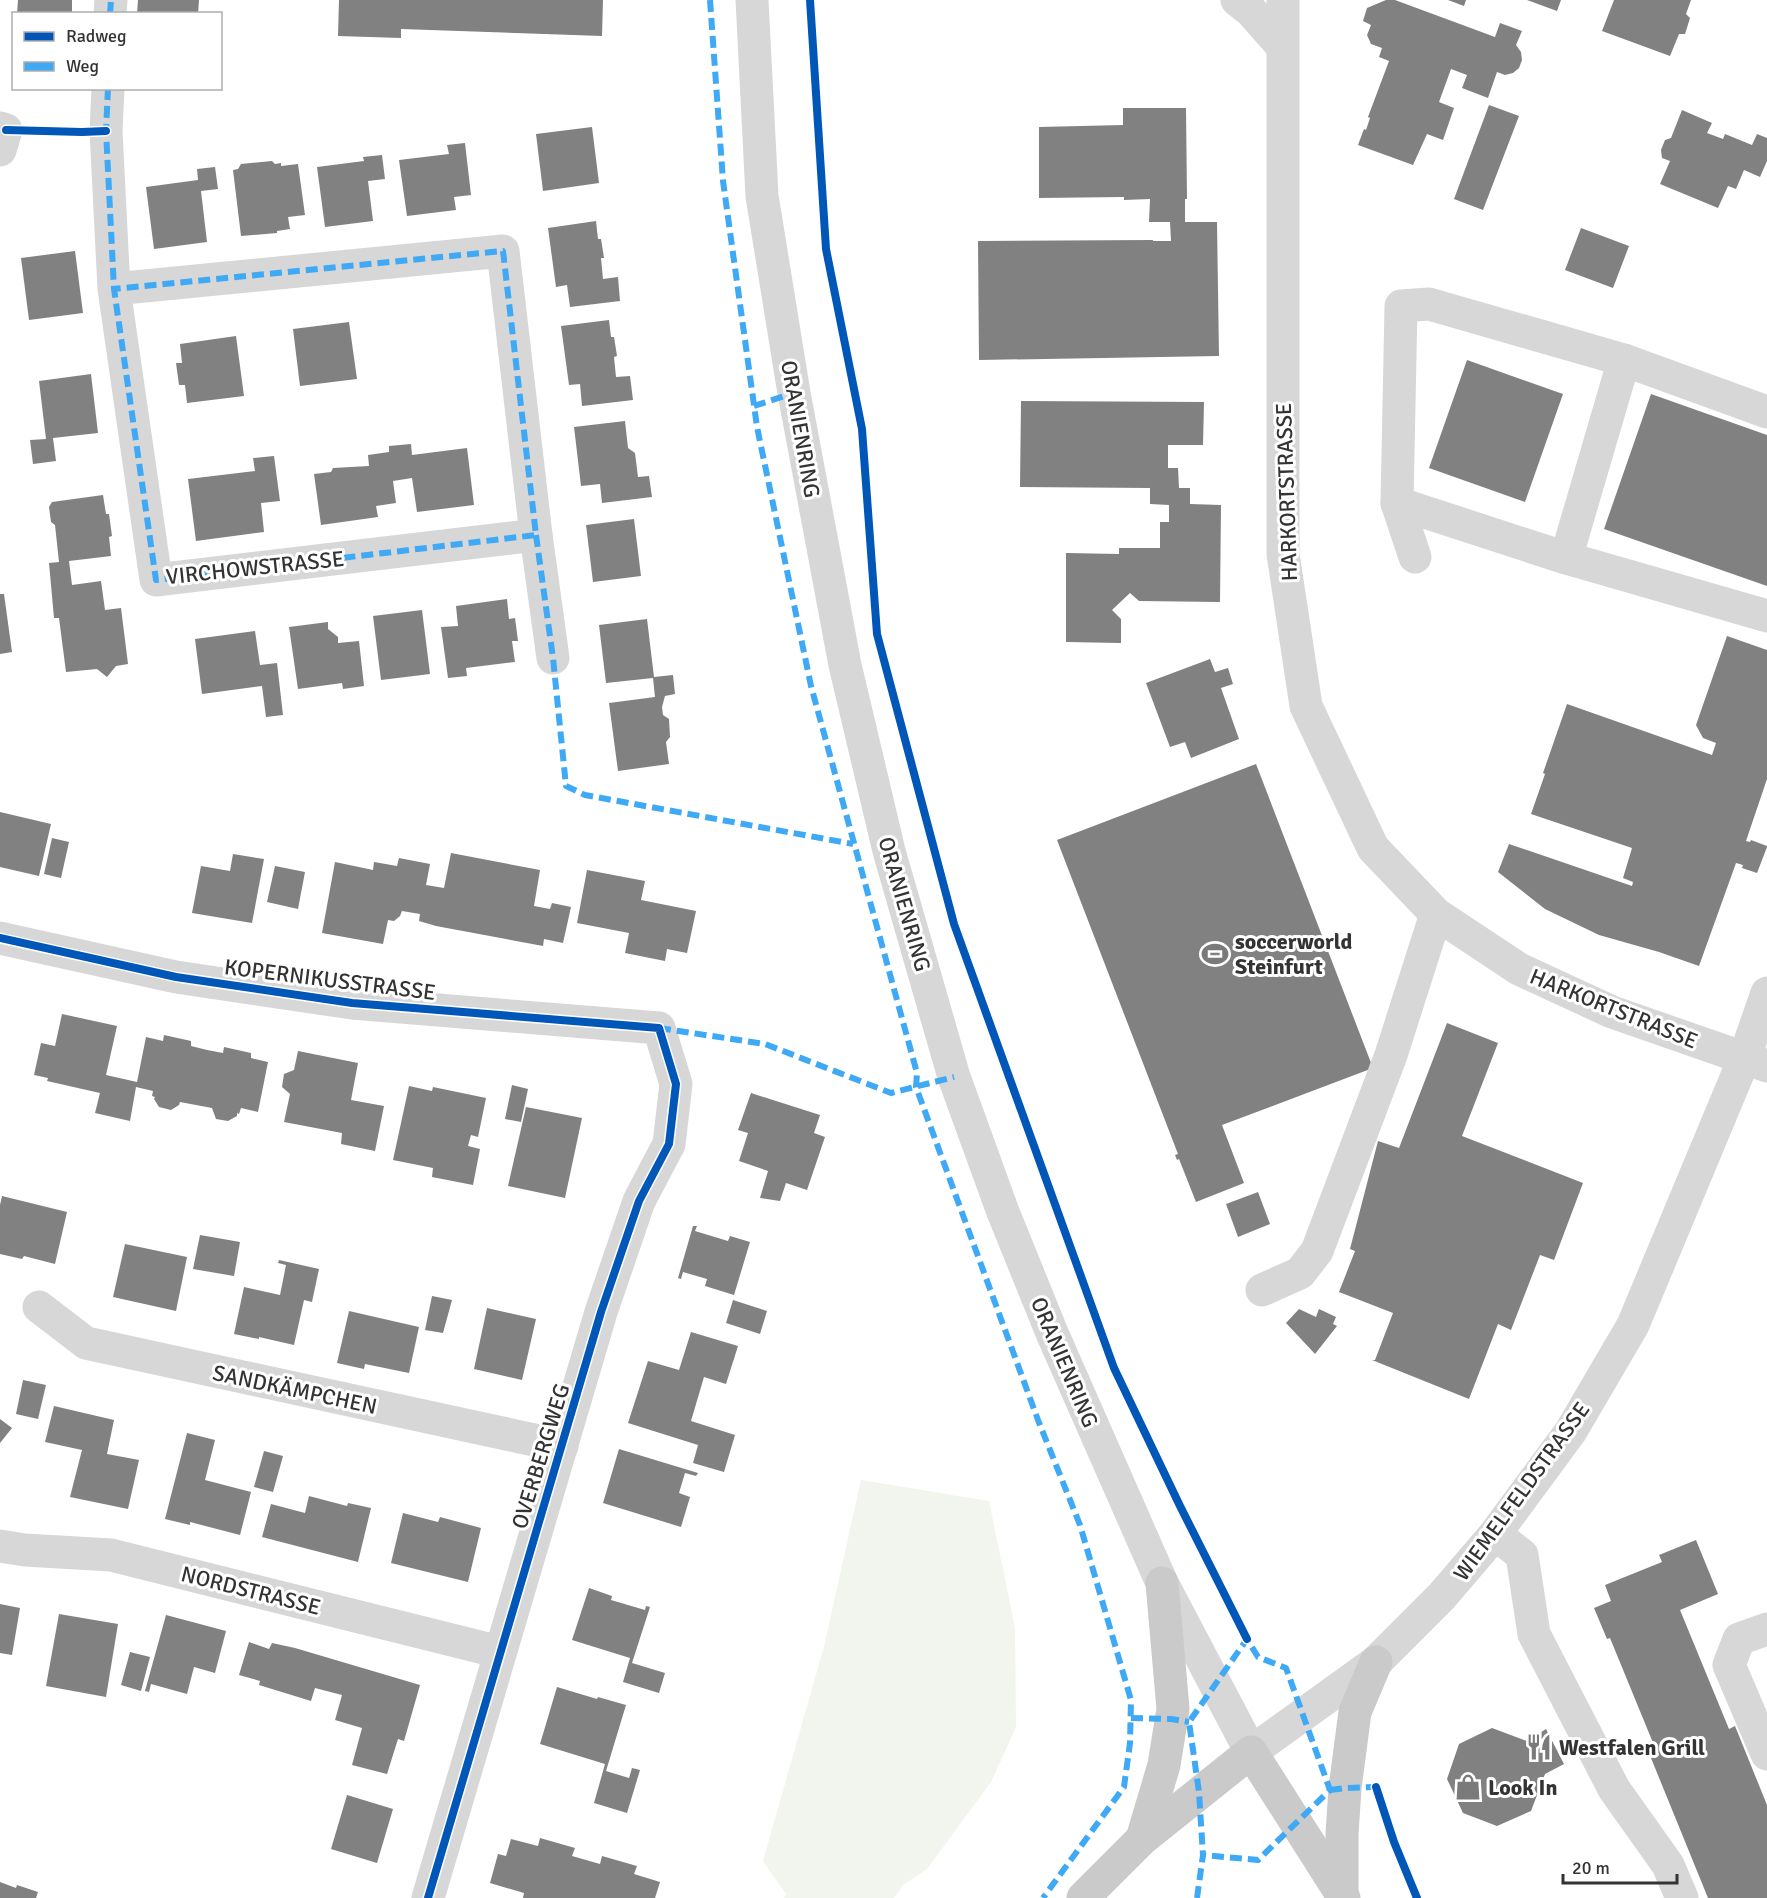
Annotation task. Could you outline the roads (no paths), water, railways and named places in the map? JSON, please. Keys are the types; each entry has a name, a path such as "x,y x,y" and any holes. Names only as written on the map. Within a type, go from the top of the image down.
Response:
{"main road":[{"path":"1142,1839 1164,1765 1173,1709 1162,1583"},
{"path":"1343,1896 1342,1834 1345,1788 1355,1712 1376,1662"},
{"path":"1083,1898 1142,1839 1251,1752 1343,1896"}],"street":[{"name":"ORANIENRING","path":"752,0 762,196 794,393 845,665 889,851 954,1077 1002,1212 1052,1333 1162,1583 1251,1752"},
{"path":"1237,0 1251,11 1282,46"},
{"name":"HARKORTSTRASSE","path":"1283,0 1283,554 1306,706 1373,848 1436,914 1519,969 1611,1012 1756,1063"},
{"name":"VIRCHOWSTRASSE","path":"108,90 106,131 114,289 156,580 536,535"},
{"path":"114,289 503,251 536,535 553,657"},
{"path":"1415,557 1397,503 1401,306 1429,304 1624,360 1767,412"},
{"path":"1566,558 1624,360"},
{"path":"1397,503 1566,558 1767,616"},
{"path":"1262,1290 1300,1273 1317,1251 1391,1055 1436,914"},
{"name":"KOPERNIKUSSTRASSE","path":"0,938 176,977 352,1004 659,1028"},
{"name":"WIEMELFELDSTRASSE","path":"1251,1752 1376,1662 1442,1596 1495,1534 1571,1431 1633,1324 1756,1063 1767,993"},
{"name":"OVERBERGWEG","path":"428,1898 601,1312 639,1202 669,1144 676,1084 659,1028"},
{"name":"SANDKÄMPCHEN","path":"39,1307 86,1343 562,1446"},
{"path":"1495,1534 1522,1555 1534,1634 1614,1789 1668,1865 1682,1898"},
{"name":"NORDSTRASSE","path":"0,1546 25,1550 111,1555 500,1652"},
{"path":"1767,1629 1739,1639 1729,1665 1767,1754"}],"place":[{"name":"soccerworld Steinfurt","path":"1215,954"},
{"name":"Westfalen Grill","path":"1539,1747"},
{"name":"Look In","path":"1468,1787"}]}
